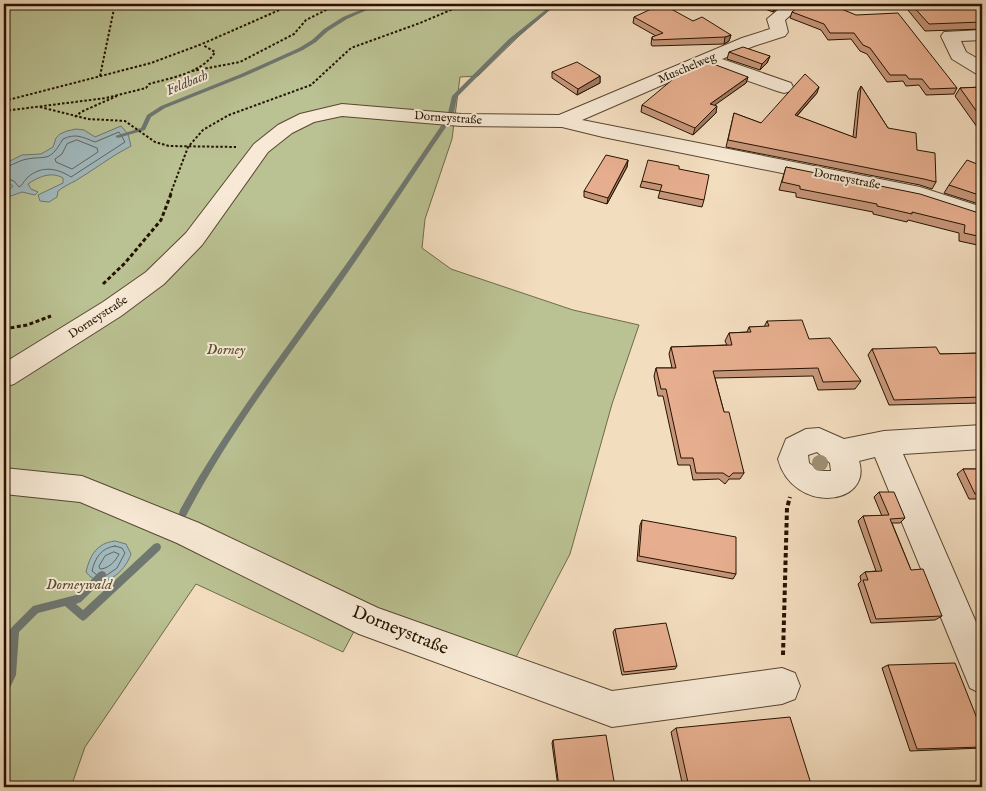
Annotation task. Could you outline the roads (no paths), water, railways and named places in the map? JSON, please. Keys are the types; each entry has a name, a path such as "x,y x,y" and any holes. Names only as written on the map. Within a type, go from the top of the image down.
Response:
{"street":[{"name":"Muschelweg","path":"562,121 748,42 779,32 776,19 795,4"},
{"path":"982,35 950,36 958,54 982,69"},
{"path":"706,60 784,87"},
{"name":"Dorneystraße","path":"4,376 112,310 155,278 194,238 261,148 285,129 307,118 342,110 452,120 562,121 603,131 920,194 982,215"},
{"path":"798,470 805,478 816,484 830,486 841,482 847,473 846,460 841,452 884,443 982,438"},
{"path":"884,443 982,676"},
{"name":"Dorneystraße","path":"4,481 82,489 196,537 371,622 612,709 782,686"}],"water":[{"path":"121,126 128,134 131,146 58,191 57,197 49,202 40,201 38,195 63,183 63,178 49,175 40,177 28,184 31,189 38,192 35,195 22,192 8,197 7,193 13,186 4,181 4,164 22,155 41,154 53,147 56,138 67,131 84,130 95,137"},
{"path":"115,541 126,544 131,554 128,561 112,578 99,581 92,578 86,572 92,555 103,544"}],"waterway":[{"name":"Feldbach","path":"118,136 143,129 149,116 163,107 301,49 345,18 378,4"},
{"path":"183,513 198,484 233,428 344,273 450,117 454,97 511,40 555,4"},
{"path":"67,602 83,616 157,547"},
{"path":"4,691 11,675 15,630 36,609 78,599 102,575"}],"park label":[{"name":"Dorney","path":"226,349"},
{"name":"Dorneywald","path":"79,584"}]}
